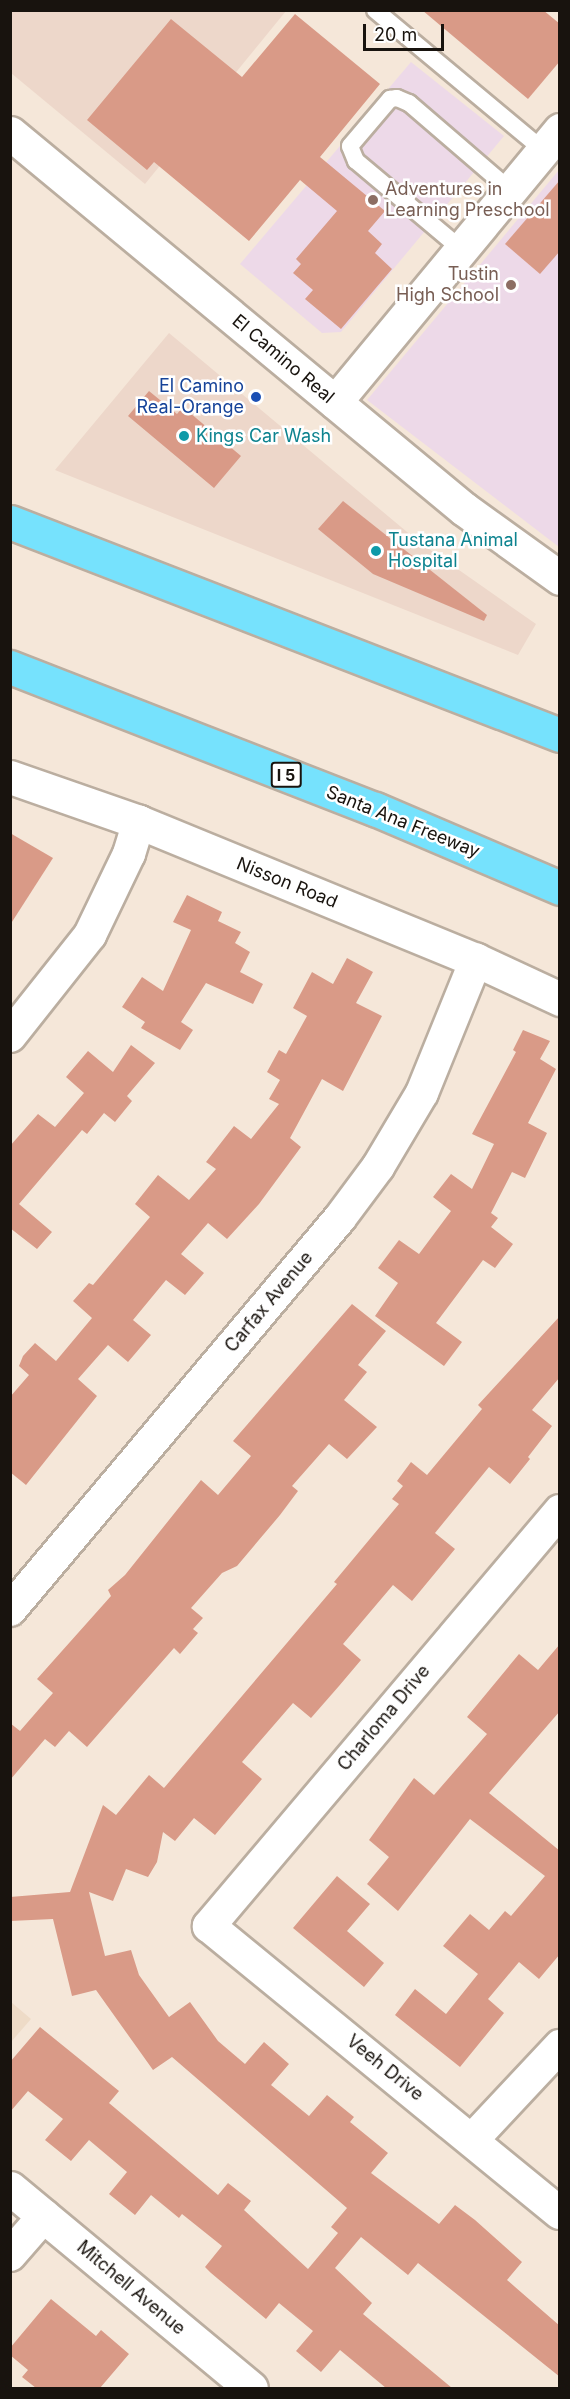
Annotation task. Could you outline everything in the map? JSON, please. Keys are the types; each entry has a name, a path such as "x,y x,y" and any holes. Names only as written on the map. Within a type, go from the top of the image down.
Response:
{"highway":[{"path":"10,522 560,735"},
{"name":"Santa Ana Freeway","path":"10,667 375,810 560,888"}],"street":[{"name":"El Camino Real","path":"10,133 464,509 560,578"},
{"path":"335,402 551,140"},
{"name":"Nisson Road","path":"10,777 139,822 476,960 560,999"},
{"path":"10,1036 90,935 129,854 139,822"},
{"name":"Carfax Avenue","path":"10,1610 340,1218 378,1167 422,1093 476,960"},
{"name":"Charloma Drive","path":"209,1926 560,1511"},
{"name":"Veeh Drive","path":"209,1926 560,2213"},
{"path":"472,2140 560,2046"},
{"name":"Mitchell Avenue","path":"10,2188 251,2388"},
{"path":"10,2254 44,2216"}],"lane":[{"path":"375,10 551,140"},
{"path":"461,249 356,161 350,146 390,99 397,98 409,103 510,190"}],"shaded area":[{"path":"10,11 286,11 145,184 11,73"},
{"name":"Adventures in Learning Preschool","path":"411,62 504,136 341,332 322,333 240,264"},
{"name":"Tustin High School","path":"559,170 559,547 367,400"},
{"path":"169,333 419,542 536,624 518,655 55,470"},
{"path":"11,2002 31,2019 11,2042"}],"building":[{"path":"422,10 543,10 560,24 560,61 528,99"},
{"path":"295,14 380,84 320,157 385,211 368,231 382,244 375,253 392,269 341,329 305,299 313,290 293,273 301,264 296,259 337,211 300,180 249,241 154,162 147,170 87,120 171,19 242,77"},
{"path":"560,180 560,251 540,274 505,244"},
{"name":"Kings Car Wash","path":"149,391 177,414 183,407 241,456 214,488 128,416"},
{"name":"Tustana Animal Hospital","path":"343,501 487,615 484,621 373,574 318,529"},
{"path":"10,833 53,858 10,925"},
{"path":"187,895 222,912 218,921 241,932 235,943 250,952 240,972 263,984 253,1004 206,983 181,1022 193,1030 180,1050 141,1028 145,1022 122,1007 142,977 163,991 191,930 173,922"},
{"path":"347,958 373,972 356,1003 382,1016 343,1091 322,1079 290,1138 301,1147 259,1204 227,1239 208,1223 181,1254 204,1273 185,1295 166,1280 133,1320 151,1335 128,1362 108,1345 78,1379 97,1396 26,1485 10,1472 10,1397 29,1375 19,1366 23,1356 35,1343 56,1361 92,1318 73,1301 89,1283 93,1285 150,1217 135,1204 158,1175 189,1200 216,1169 206,1162 234,1126 251,1139 279,1104 269,1099 280,1080 267,1072 279,1050 286,1054 307,1016 293,1008 312,972 333,984"},
{"path":"523,1030 550,1041 540,1059 556,1069 528,1123 547,1133 525,1178 512,1172 491,1213 498,1218 491,1227 513,1244 495,1268 483,1260 436,1323 462,1342 444,1366 375,1316 398,1283 378,1268 399,1240 419,1254 451,1211 433,1197 451,1174 472,1189 494,1144 472,1134 516,1052 513,1050"},
{"path":"131,1045 155,1063 127,1096 132,1101 115,1122 104,1113 87,1134 82,1130 19,1204 52,1232 37,1249 10,1228 10,1146 38,1114 55,1127 84,1093 66,1077 88,1051 113,1072"},
{"path":"352,1304 386,1331 358,1365 367,1372 344,1400 377,1427 347,1459 329,1444 292,1486 298,1491 280,1515 237,1566 222,1573 191,1608 203,1618 193,1629 198,1633 180,1654 174,1648 87,1747 69,1731 55,1747 45,1739 10,1780 10,1723 20,1731 53,1693 37,1679 111,1596 108,1590 125,1575 201,1480 218,1495 251,1456 233,1441"},
{"path":"560,1316 560,1377 532,1410 552,1426 510,1484 489,1467 435,1533 455,1549 412,1601 393,1585 343,1644 361,1660 339,1686 311,1718 293,1703 242,1762 262,1779 215,1835 194,1818 175,1841 163,1832 157,1862 148,1877 126,1869 113,1901 89,1892 105,1956 131,1950 139,1975 169,2017 190,2002 218,2041 245,2064 264,2042 289,2064 271,2085 309,2116 327,2095 354,2117 350,2122 388,2153 371,2173 439,2224 455,2205 475,2220 522,2262 507,2280 560,2326 560,2377 418,2263 408,2275 361,2237 335,2268 372,2303 363,2314 452,2388 386,2388 340,2350 321,2372 296,2351 313,2331 279,2303 266,2319 211,2273 205,2267 222,2246 182,2214 179,2218 151,2195 135,2215 109,2194 127,2172 89,2140 71,2161 45,2140 63,2119 28,2091 10,2112 10,2062 40,2027 119,2091 109,2103 218,2195 228,2183 251,2201 244,2210 308,2269 338,2233 331,2227 347,2208 172,2057 153,2070 96,1990 72,1996 53,1919 10,1921 10,1897 70,1892 103,1805 116,1815 149,1775 164,1788 337,1584 334,1582 399,1504 392,1499 403,1486 397,1481 411,1462 427,1475 482,1409 478,1405"},
{"path":"560,1644 560,1711 489,1793 560,1851 560,1954 539,1979 519,1962 488,1999 504,2013 460,2067 395,2015 415,1989 446,2014 478,1974 443,1946 470,1914 489,1930 505,1911 511,1916 545,1876 470,1819 398,1911 367,1884 389,1857 369,1840 414,1778 434,1795 487,1734 467,1717 519,1654 538,1670"},
{"path":"337,1876 370,1904 347,1931 384,1963 364,1987 293,1928"},
{"path":"51,2299 96,2336 101,2330 129,2354 100,2388 36,2388 22,2377 28,2370 10,2355 10,2348"}],"place":[{"name":"Adventures in Learning Preschool","path":"373,200"},
{"name":"Tustin High School","path":"511,285"},
{"name":"El Camino Real-Orange","path":"256,397"},
{"name":"Kings Car Wash","path":"184,436"},
{"name":"Tustana Animal Hospital","path":"376,551"}]}
